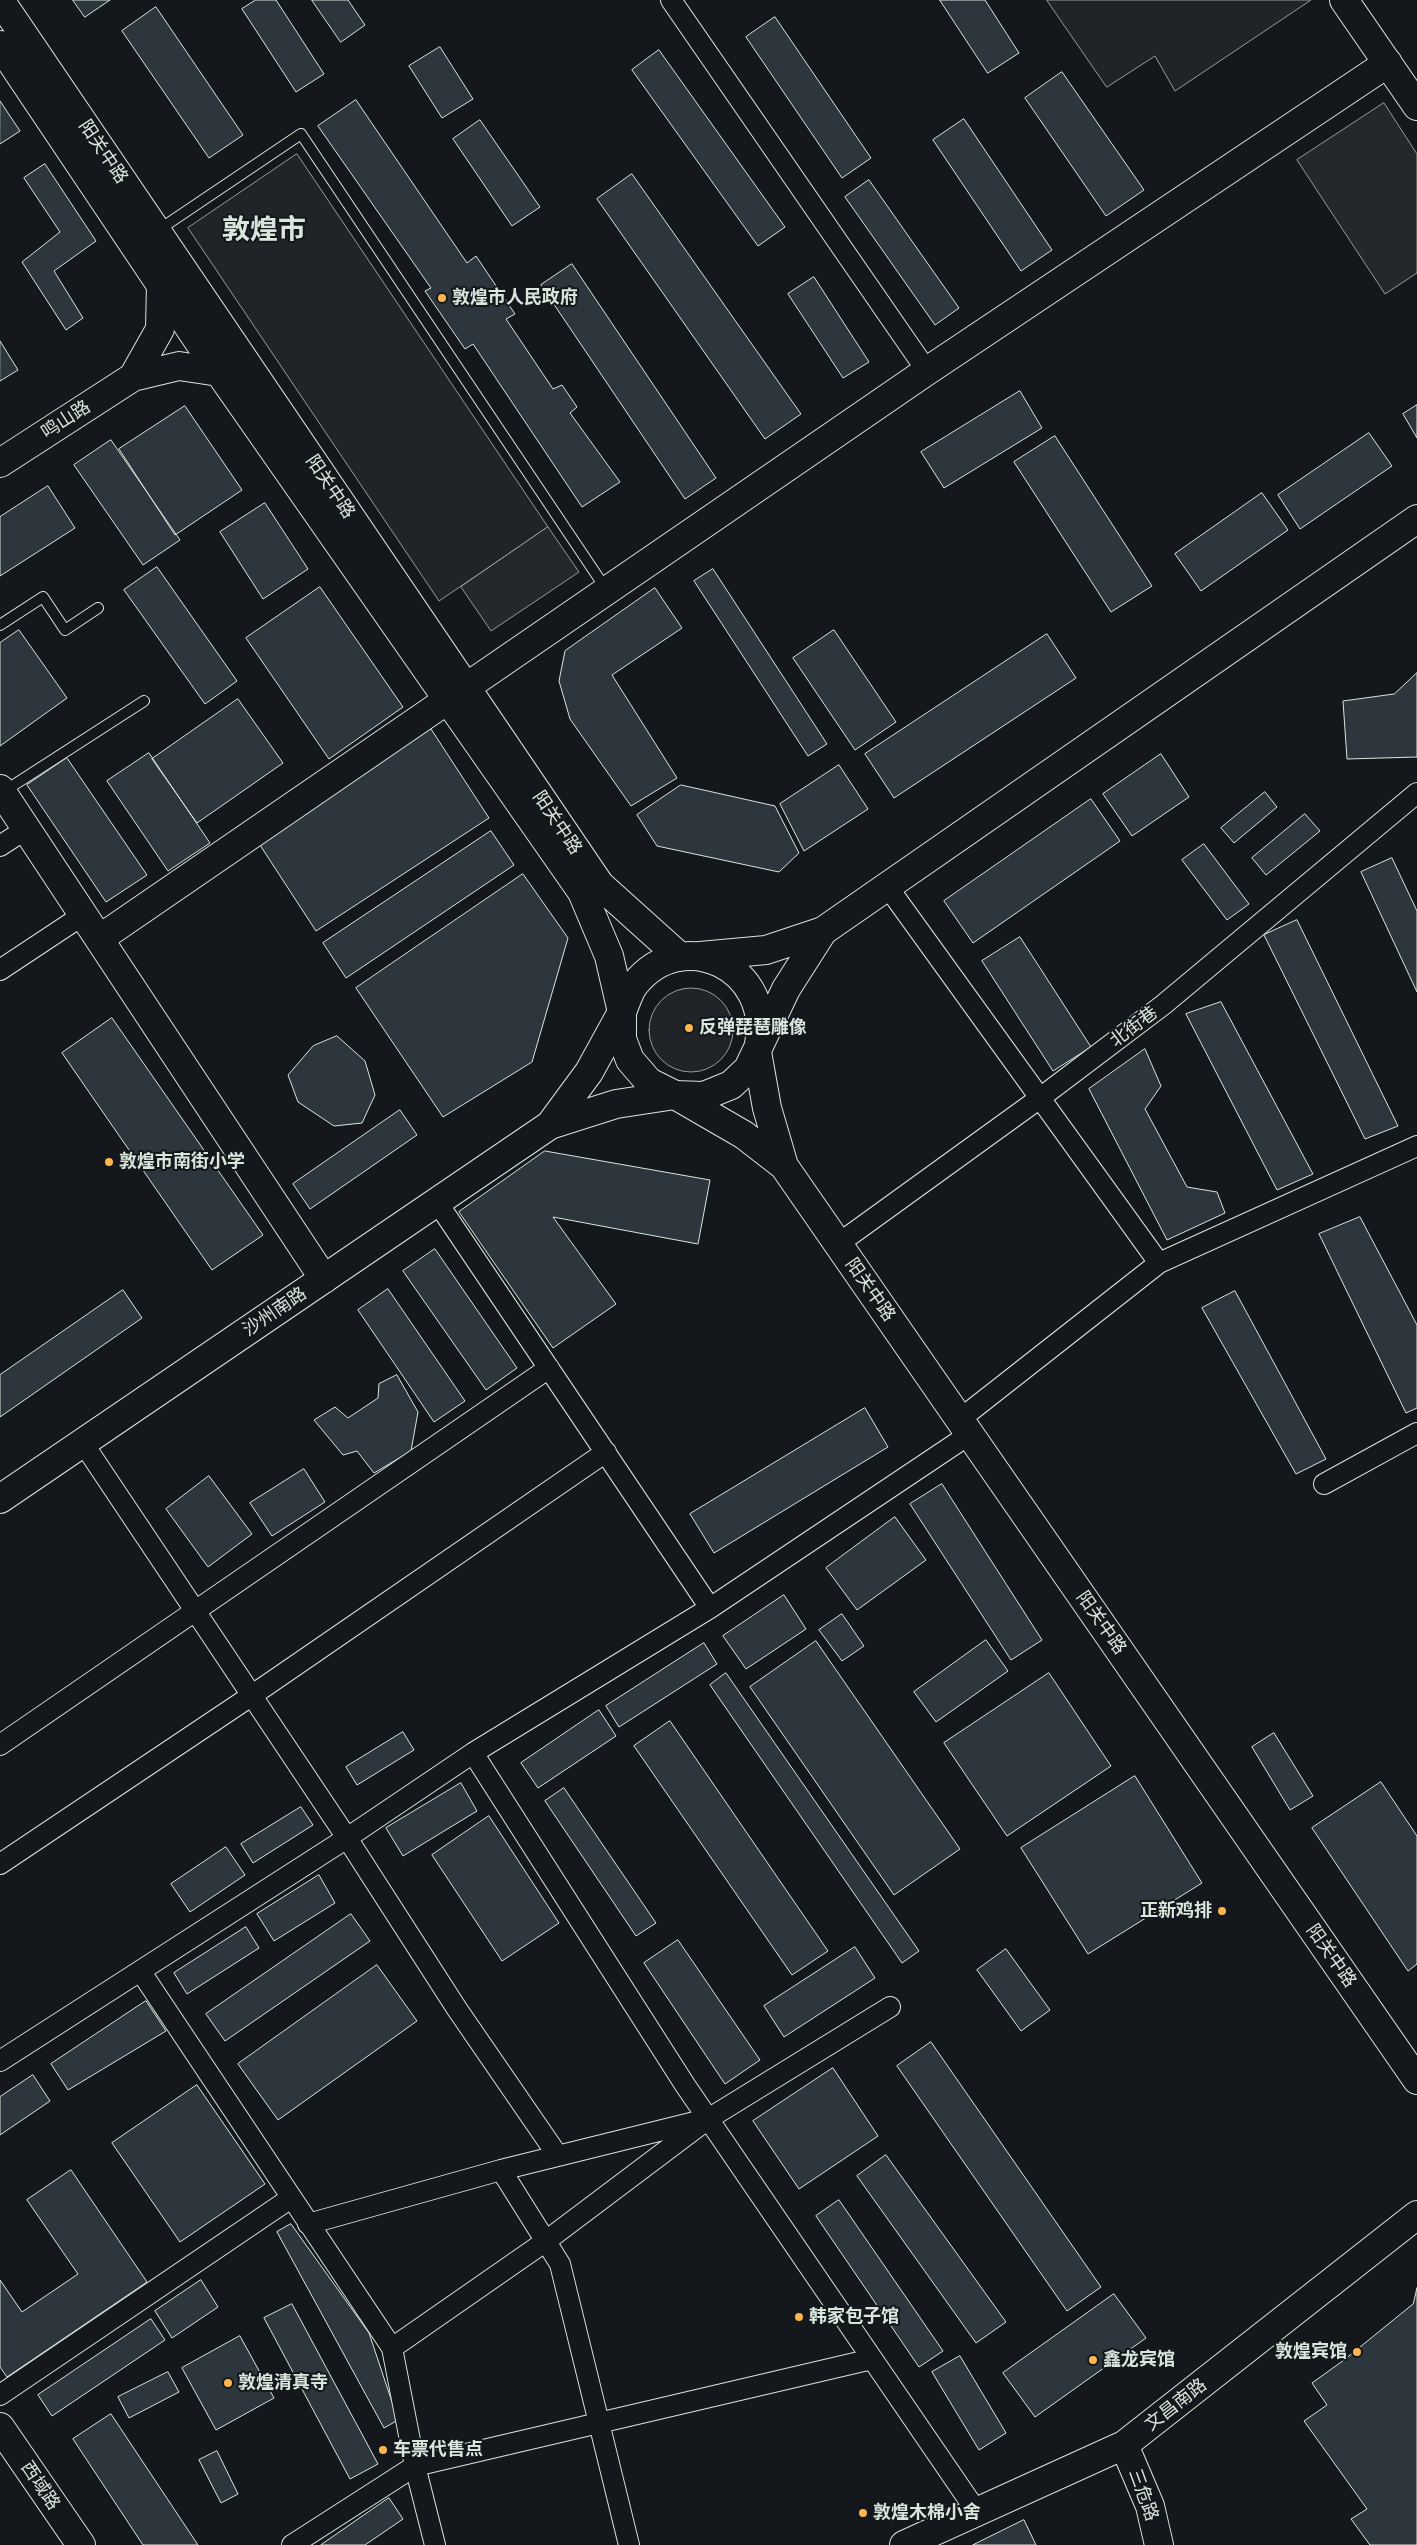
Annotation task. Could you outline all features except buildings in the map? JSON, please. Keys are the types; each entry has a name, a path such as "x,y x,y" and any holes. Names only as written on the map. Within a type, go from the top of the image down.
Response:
{"main road":[{"name":"阳关中路","path":"0,0 156,232 456,694 582,892 609,956 622,1012"},
{"path":"1344,0 1417,106"},
{"name":"阳关中路","path":"0,45 219,372 456,694 600,885 690,956"},
{"path":"99,939 927,371 1388,63"},
{"path":"133,377 160,328 160,284"},
{"path":"133,377 179,366 219,372"},
{"name":"鸣山路","path":"0,463 133,377"},
{"path":"550,1125 589,1072 622,1012 634,985 651,969 690,956 766,950 823,931 1417,520"},
{"path":"1,790 324,1280"},
{"path":"550,1125 616,1104 675,1095 704,1096 731,1085 748,1069 786,989 823,931"},
{"path":"690,956 726,965 737,973 753,992 762,1026 757,1052 767,1108 784,1166"},
{"path":"622,1012 622,1039 630,1060 648,1082 675,1095 744,1135 784,1166"},
{"name":"沙州南路","path":"0,1500 550,1125"},
{"name":"阳关中路","path":"784,1166 1417,2080"},
{"name":"文昌南路","path":"904,2545 1124,2445 1417,2216"},
{"name":"西域路","path":"0,2427 78,2544"},
{"name":"三危路","path":"1124,2445 1150,2506 1159,2545"}],"street":[{"path":"671,0 927,371"},
{"name":"北街巷","path":"838,1244 1040,1098 1163,1005 1417,794"},
{"path":"0,846 26,828"},
{"path":"887,886 1160,1263"},
{"path":"0,970 83,915"},
{"path":"0,2061 347,1838 473,1753 710,1608 964,1427 1160,1263 1417,1146"},
{"path":"437,1202 710,1608"},
{"path":"0,1745 549,1368"},
{"path":"1324,1484 1417,1433"},
{"path":"83,1443 347,1838 458,2009 558,2156"},
{"path":"0,1864 251,1696 606,1452"},
{"path":"473,1753 708,2119 977,2512"},
{"path":"141,1972 392,2348 415,2466 435,2545"},
{"path":"392,2348 546,2241 708,2119 890,2007"},
{"path":"308,2224 501,2170 708,2119"},
{"path":"501,2170 560,2264 629,2545"},
{"path":"0,2394 291,2198"},
{"path":"292,2545 415,2466 872,2359"}],"lane":[{"path":"156,232 301,134 607,590"},
{"path":"0,625 43,597 65,630 98,608"},
{"path":"1,790 144,702"}],"shaded area":[{"path":"1047,0 1311,0 1175,91 1155,56 1107,87"},
{"path":"1384,103 1417,154 1417,273 1385,294 1297,160"},
{"path":"297,154 548,527 439,601 188,228"},
{"path":"548,527 579,572 491,631 461,587"},
{"path":"691,988 707,991 721,1000 730,1014 733,1030 730,1046 721,1060 707,1069 691,1072 675,1069 661,1060 652,1046 649,1030 652,1014 661,1000 675,991"}],"place":[{"name":"敦煌市人民政府","path":"442,298"},
{"name":"反弹琵琶雕像","path":"689,1028"},
{"name":"敦煌市南街小学","path":"109,1162"},
{"name":"正新鸡排","path":"1222,1911"},
{"name":"韩家包子馆","path":"799,2317"},
{"name":"敦煌宾馆","path":"1357,2352"},
{"name":"鑫龙宾馆","path":"1093,2360"},
{"name":"敦煌清真寺","path":"228,2383"},
{"name":"车票代售点","path":"383,2450"},
{"name":"敦煌木棉小舍","path":"863,2513"}],"district":[{"name":"敦煌市","path":"264,231"}]}
